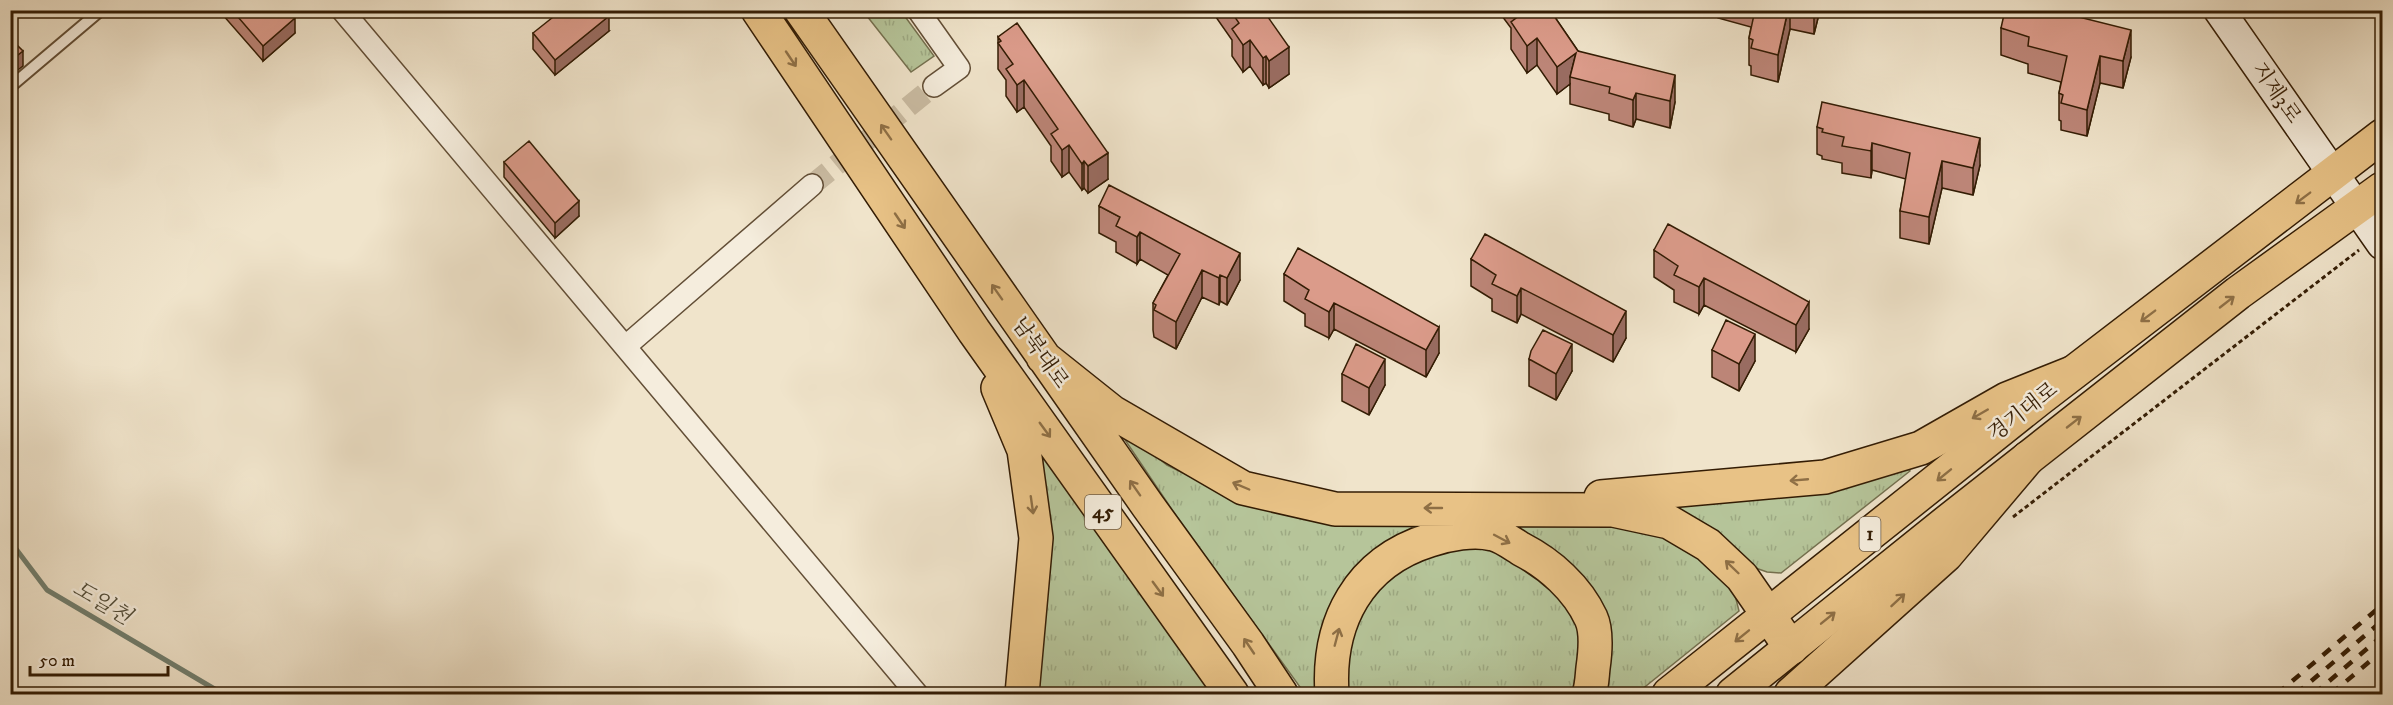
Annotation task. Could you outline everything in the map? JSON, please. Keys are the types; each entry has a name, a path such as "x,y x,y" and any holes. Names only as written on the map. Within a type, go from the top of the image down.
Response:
{"main road":[{"name":"남북대로","path":"758,10 974,331 1232,694"},
{"name":"남북대로","path":"801,10 1281,694"},
{"name":"경기대로","path":"1669,694 2072,374 2382,136"},
{"name":"경기대로","path":"1733,694 2238,293 2382,189"},
{"path":"974,331 1023,450 1036,538 1022,694"},
{"path":"1043,357 1112,412 1243,488 1335,509 1613,510 1669,522 1708,545 1742,577 1791,648"},
{"path":"1492,508 1825,477 1921,448 2007,399 2072,374"},
{"path":"1791,694 1946,555 2028,458"},
{"path":"1332,694 1332,656 1342,619 1359,586 1382,562 1412,546 1449,534 1493,534 1531,554 1566,581 1592,620 1595,653 1589,694"}],"street":[{"path":"342,10 917,694"},
{"path":"918,10 959,68 934,86"},
{"name":"지제3로","path":"2219,10 2380,240"},
{"path":"626,346 812,184"}],"lane":[{"path":"10,87 101,10"}],"path":[{"path":"2005,524 2380,240"}],"green space":[{"path":"863,11 901,11 934,56 911,72"},
{"path":"1122,429 1167,465 1201,482 1516,519 1671,531 1732,583 1739,611 1636,694 1606,694 1608,657 1500,529 1373,563 1325,694 1305,694 1173,511 1119,431"},
{"path":"1030,431 1214,694 1034,694"},
{"path":"1906,466 1910,471 1781,573 1767,572 1750,566 1656,503"},
{"path":"1463,548 1494,549 1530,565 1584,625 1579,694 1339,694 1338,688 1363,600 1413,559"}],"building":[{"path":"232,10 289,10 295,18 263,46"},
{"path":"562,10 604,10 609,16 555,60 533,33"},
{"path":"1230,10 1263,10 1289,47 1269,61 1266,56 1263,58 1250,40 1243,45 1232,29 1239,23"},
{"path":"1517,10 1550,10 1578,51 1675,75 1670,101 1636,93 1633,100 1609,93 1610,87 1570,77 1576,53 1557,67 1537,38 1527,46 1511,22 1520,15"},
{"path":"1755,10 1788,10 1778,55 1751,48 1753,40 1749,38"},
{"path":"2005,10 2051,10 2131,30 2123,61 2100,56 2087,110 2061,103 2063,95 2059,93 2067,56 2028,46 2029,37 2001,28"},
{"path":"1017,23 1108,153 1088,166 1084,161 1082,164 1069,145 1062,150 1051,134 1058,129 1024,80 1017,85 1006,69 1013,64 998,43 1001,41 998,37"},
{"path":"10,38 23,51 10,61"},
{"path":"1822,102 1980,138 1973,168 1942,161 1929,217 1900,211 1910,153 1872,143 1871,151 1842,146 1844,137 1822,132 1823,129 1817,127"},
{"path":"529,141 579,201 555,223 504,162"},
{"path":"1109,185 1240,253 1227,278 1220,275 1219,278 1202,270 1176,322 1154,310 1156,305 1153,303 1180,254 1140,232 1137,237 1116,226 1120,217 1099,206"},
{"path":"1668,224 1809,302 1796,325 1704,278 1699,287 1674,275 1678,266 1654,250"},
{"path":"1485,234 1626,311 1613,335 1521,288 1517,296 1492,284 1496,275 1471,259"},
{"path":"1298,248 1439,327 1426,350 1334,303 1329,312 1305,299 1309,290 1284,274"},
{"path":"1726,320 1755,334 1739,364 1712,350"},
{"path":"1543,330 1572,344 1556,374 1529,359"},
{"path":"1356,344 1385,359 1369,388 1342,374"}],"waterway":[{"name":"도일천","path":"10,541 47,590 223,694"}],"tunnel":[{"path":"812,185 934,86"}],"railway":[{"path":"2277,694 2382,605"},
{"path":"2296,694 2382,621"},
{"path":"2314,694 2382,636"},
{"path":"2331,694 2382,651"}]}
